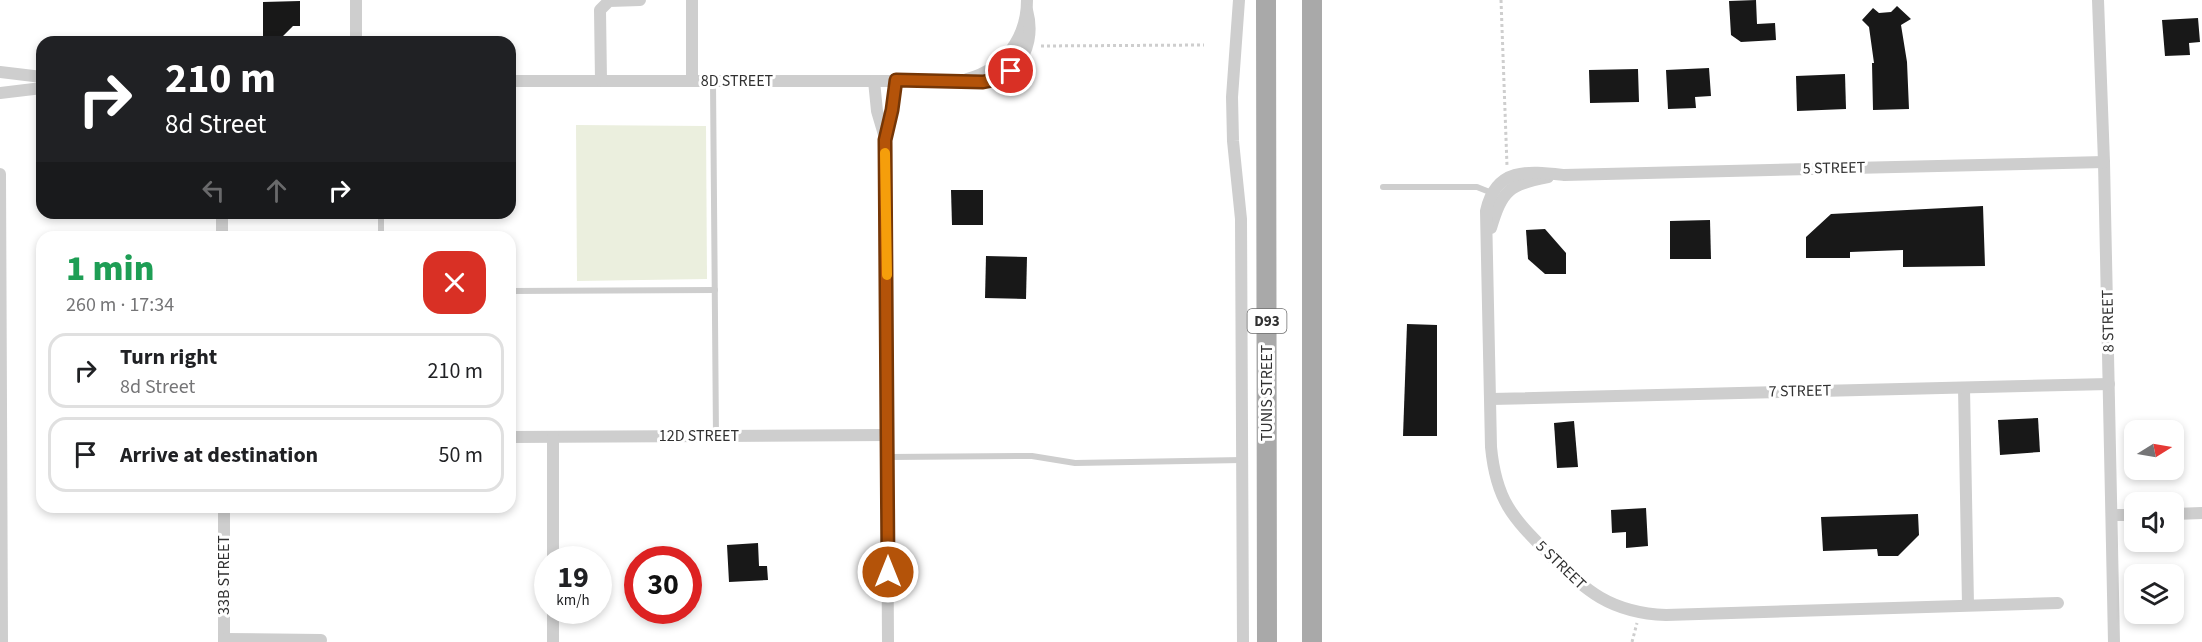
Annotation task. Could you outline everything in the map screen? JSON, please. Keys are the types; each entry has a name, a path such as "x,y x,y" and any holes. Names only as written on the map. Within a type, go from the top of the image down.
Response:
{"main road":[{"name":"TUNIS STREET","path":"1266,0 1267,642"},
{"path":"1312,0 1312,642"}],"street":[{"path":"356,0 356,36"},
{"path":"601,81 600,10 609,1 640,0"},
{"path":"692,0 692,81"},
{"path":"1239,0 1232,97 1233,141 1240,219 1243,642"},
{"name":"8 STREET","path":"2098,0 2104,162 2114,642"},
{"path":"1027,5 1030,28 1028,46"},
{"name":"8D STREET","path":"963,81 987,72 1006,56 1020,35 1027,5"},
{"name":"8D STREET","path":"516,81 896,80 973,82 993,80 1011,71 1018,64 1028,46"},
{"path":"0,72 36,76"},
{"path":"888,642 885,140 896,80"},
{"path":"874,81 877,111 885,140"},
{"path":"0,93 36,89"},
{"name":"5 STREET","path":"1507,178 1527,171 1564,174 2104,162"},
{"path":"0,174 2,642"},
{"name":"5 STREET","path":"1488,238 1497,206 1507,191 1523,182 1564,174"},
{"path":"1492,193 1507,178"},
{"name":"5 STREET","path":"1492,193 1486,211 1492,462 1500,494 1511,513 1574,580 1588,591 1619,607 1666,615 2058,603"},
{"name":"7 STREET","path":"1491,399 2109,384"},
{"path":"1964,388 1968,605"},
{"name":"12D STREET","path":"516,437 888,435"},
{"path":"553,437 553,546"},
{"name":"33B STREET","path":"224,513 224,641"},
{"path":"2184,514 2202,513"},
{"path":"2112,515 2124,515"},
{"path":"553,624 553,642"},
{"path":"224,641 321,640"}],"lane":[{"path":"713,81 716,436"},
{"path":"1383,187 1477,187 1492,193"},
{"path":"516,291 714,290"},
{"path":"888,457 1032,456 1075,463 1242,460"}],"path":[{"path":"1501,0 1507,178"},
{"path":"1028,46 1204,45"},
{"path":"1632,642 1640,612"}],"green space":[{"path":"576,125 706,126 707,279 577,281"}],"building":[{"path":"1756,0 1757,24 1775,23 1776,40 1741,42 1731,35 1729,1"},
{"path":"300,1 300,26 293,26 283,36 263,36 263,2"},
{"path":"1897,6 1911,19 1901,25 1907,62 1909,109 1873,110 1872,63 1874,63 1869,27 1862,20 1873,8 1879,13 1891,12"},
{"path":"2198,18 2200,42 2189,43 2190,55 2165,56 2162,20"},
{"path":"1709,68 1711,96 1695,97 1696,108 1668,109 1666,70"},
{"path":"1638,69 1639,102 1590,103 1589,70"},
{"path":"1845,74 1846,109 1797,111 1796,76"},
{"path":"951,190 983,190 983,225 952,225"},
{"path":"1983,206 1985,266 1903,267 1903,250 1850,252 1850,258 1806,258 1806,237 1831,214"},
{"path":"1710,220 1711,259 1670,259 1670,221"},
{"path":"1545,229 1566,253 1566,274 1545,274 1528,259 1526,230"},
{"path":"986,256 1027,257 1026,299 985,298"},
{"path":"1407,324 1437,325 1437,436 1403,436"},
{"path":"2038,418 2040,452 2000,455 1998,420"},
{"path":"1574,421 1578,467 1557,468 1554,423"},
{"path":"1646,508 1648,546 1626,548 1626,532 1612,533 1611,510"},
{"path":"1918,514 1919,535 1898,556 1878,556 1877,549 1823,551 1821,517"},
{"path":"758,543 759,566 767,566 768,580 729,582 727,545"}],"slow traffic":[{"path":"885,153 887,275"}],"route":[{"path":"888,572 885,140 895,96 896,80 983,82 1011,71"}]}
